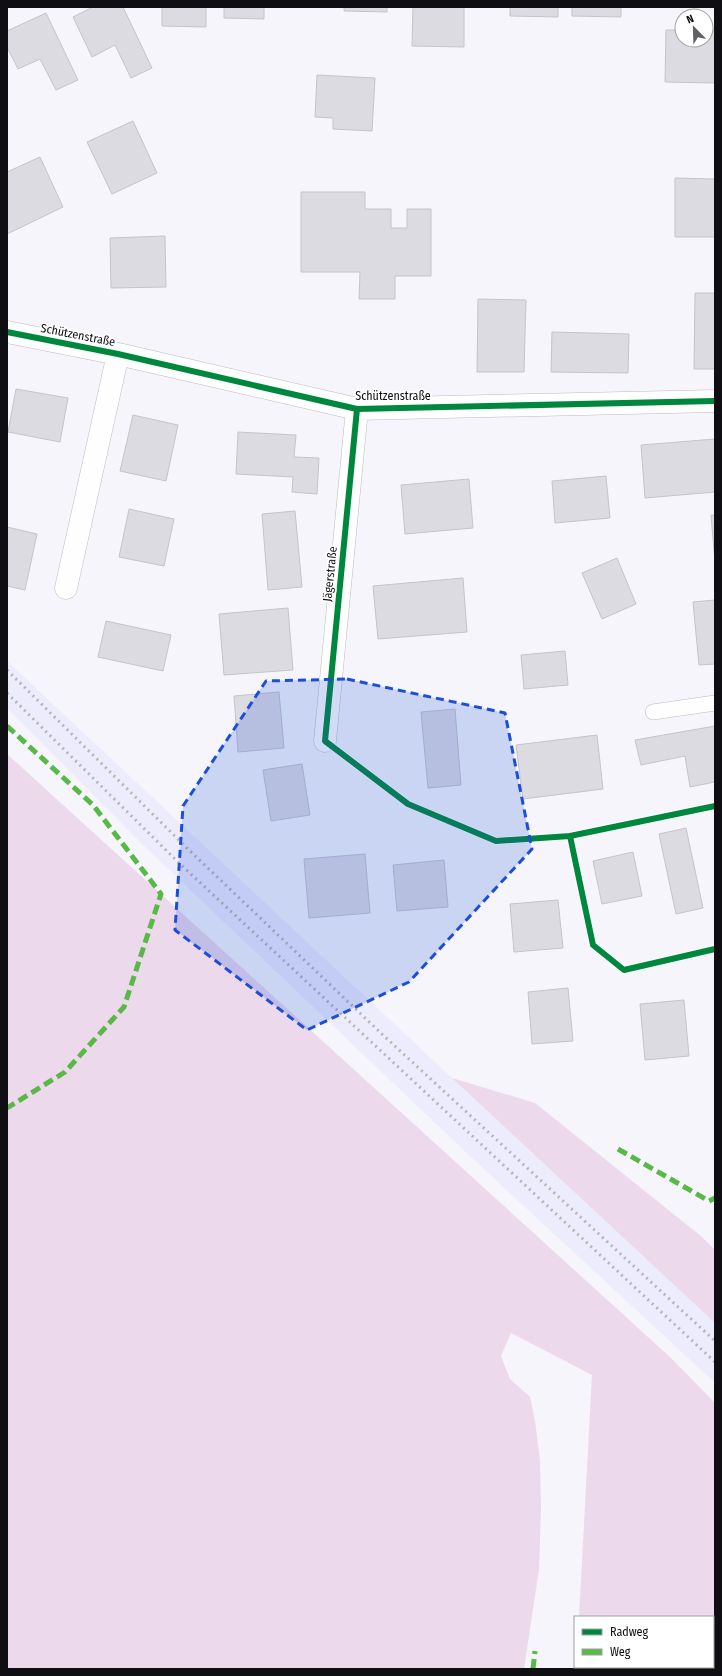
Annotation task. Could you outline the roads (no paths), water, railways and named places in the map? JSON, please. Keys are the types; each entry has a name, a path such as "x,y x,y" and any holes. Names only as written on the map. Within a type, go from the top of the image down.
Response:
{"street":[{"name":"Schützenstraße","path":"7,332 118,354 357,409 715,401"},
{"name":"Schützenstraße","path":"66,588 118,354"},
{"name":"Jägerstraße","path":"325,741 357,409"}],"lane":[{"path":"653,712 715,703"}],"railway":[{"path":"7,670 190,851 384,1036 715,1341"},
{"path":"7,693 178,862 715,1362"}]}
